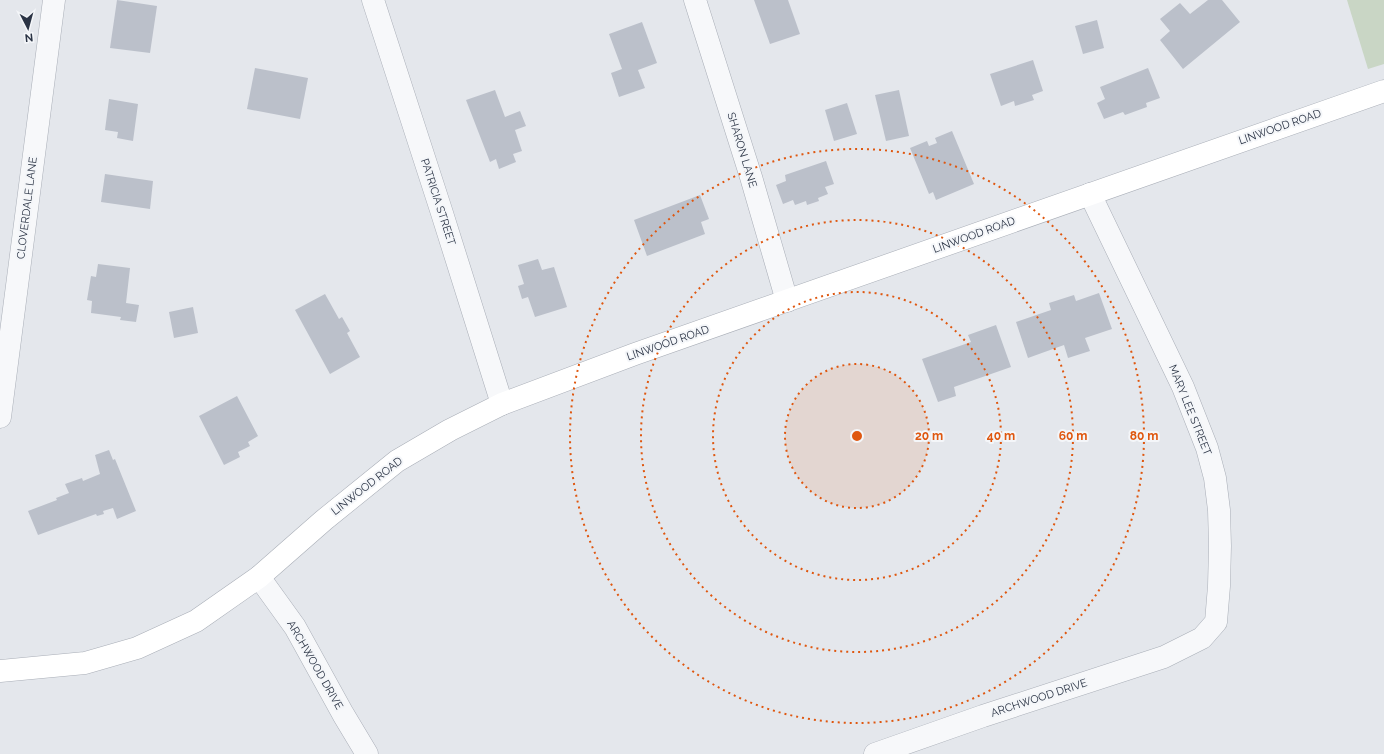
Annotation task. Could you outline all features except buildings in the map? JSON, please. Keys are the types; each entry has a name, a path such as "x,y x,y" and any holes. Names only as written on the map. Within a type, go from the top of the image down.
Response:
{"main road":[{"name":"LINWOOD ROAD","path":"0,671 84,663 137,648 196,621 259,578 324,520 397,461 450,430 502,404 635,354 787,302 1384,91"}],"street":[{"name":"CLOVERDALE LANE","path":"0,417 54,0"},
{"name":"PATRICIA STREET","path":"373,0 444,217 502,404"},
{"name":"SHARON LANE","path":"695,0 787,302"},
{"name":"MARY LEE STREET","path":"1090,194 1183,386 1207,448 1215,478 1219,510 1219,586 1216,622 1202,638"},
{"name":"ARCHWOOD DRIVE","path":"259,578 295,627 367,754"},
{"name":"ARCHWOOD DRIVE","path":"875,754 983,716 1164,657 1202,638"}],"green space":[{"path":"1347,0 1384,0 1384,64 1368,69"}]}
